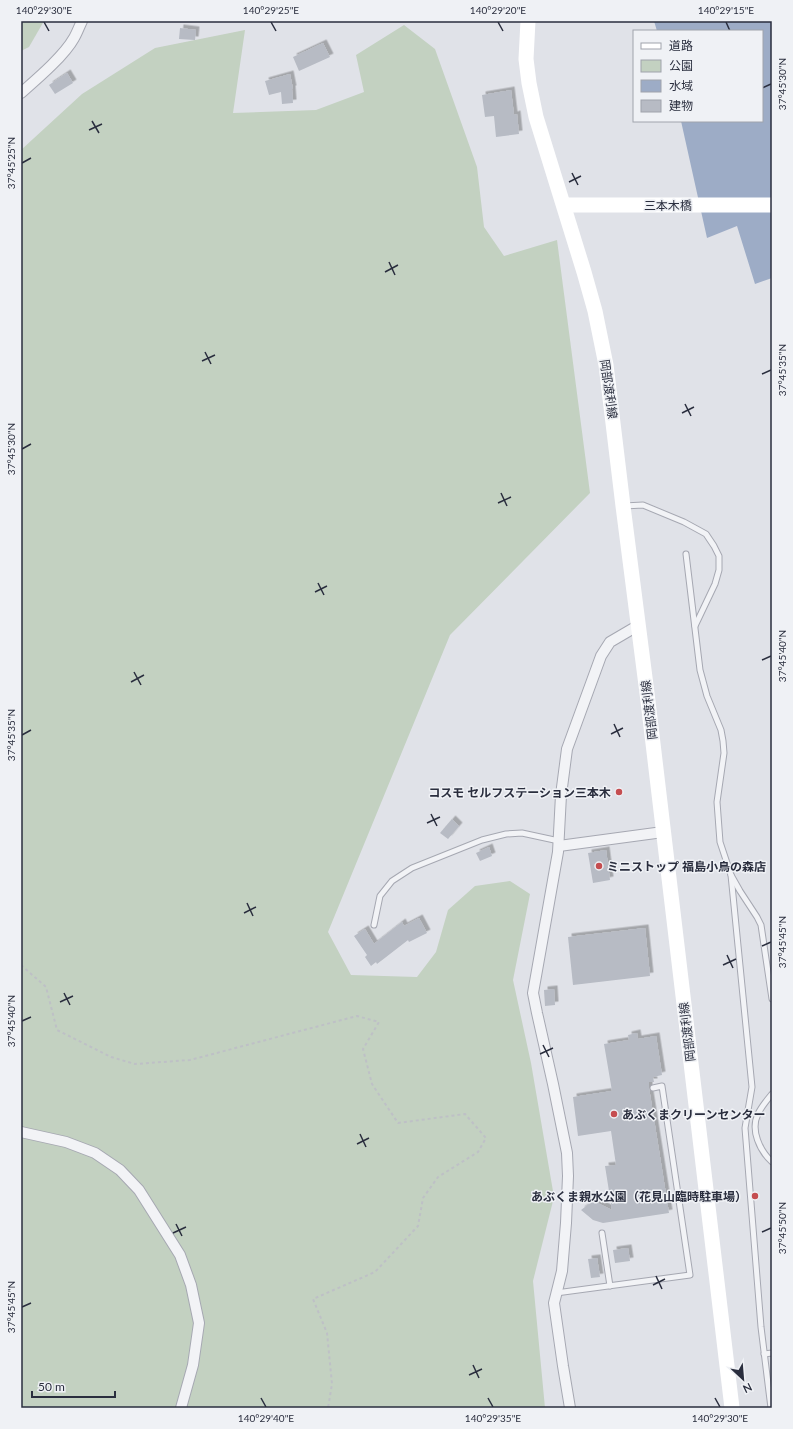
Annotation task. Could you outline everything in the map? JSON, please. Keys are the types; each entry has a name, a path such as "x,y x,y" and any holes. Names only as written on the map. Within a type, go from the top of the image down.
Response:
{"main road":[{"name":"岡部渡利線","path":"528,21 526,60 536,116 595,311 606,365 639,625 732,1408"},
{"name":"三本木橋","path":"564,205 772,204"}],"street":[{"path":"21,93 38,78 74,39 82,21"},
{"path":"570,1408 562,1366 554,1303 562,1271 568,1176 567,1153 533,993 535,978 542,952 559,843 560,796 567,749 601,656 610,642 639,625"},
{"path":"559,843 663,832"},
{"path":"21,1132 66,1142 95,1153 120,1170 139,1190 180,1255 191,1285 199,1323 193,1365 181,1408"}],"lane":[{"path":"623,506 643,505 684,522 706,534 714,546 719,556 719,570 715,584 695,626"},
{"path":"686,554 700,670 706,696 721,730 723,741 724,752 717,802 720,842 731,875 758,917 761,925 772,999"},
{"path":"374,925 380,896 392,881 412,868 470,845 506,834 522,833 559,843"},
{"path":"731,875 752,1087 745,1128 764,1354 771,1406"},
{"path":"556,1293 690,1275 662,1086 653,1088"},
{"path":"772,1094 757,1116 755,1128 758,1143 766,1156 772,1162"},
{"path":"602,1233 610,1286"},
{"path":"764,1354 772,1352"}],"path":[{"path":"21,965 46,988 57,1030 110,1057 135,1064 190,1060 357,1016 379,1022 364,1048 372,1084 398,1122 466,1114 486,1138 478,1152 438,1177 423,1198 418,1226 375,1272 313,1299 327,1333 332,1384 328,1408"}],"green space":[{"path":"21,21 44,21 29,47 21,51"},
{"path":"404,25 435,49 477,167 484,227 504,256 557,240 590,493 450,635 328,932 351,975 417,977 436,952 448,910 475,886 510,881 530,894 513,980 531,1063 554,1197 533,1281 545,1408 21,1408 21,150 82,94 155,48 245,30 233,113 316,110 364,92 356,55"}],"water":[{"path":"654,21 772,21 772,278 755,284 737,226 707,238 681,122 763,122 763,30 657,30"}],"building":[{"path":"180,28 196,30 195,40 179,39"},
{"path":"323,43 330,57 299,71 293,57"},
{"path":"67,73 73,83 55,94 49,85"},
{"path":"290,74 293,89 293,103 282,104 281,92 269,95 265,81"},
{"path":"511,90 514,115 517,114 519,134 496,137 494,116 485,117 482,95"},
{"path":"452,819 459,826 448,839 440,833"},
{"path":"489,847 492,856 480,861 476,853"},
{"name":"ミニストップ 福島小鳥の森店","path":"606,850 610,880 593,883 588,853"},
{"path":"419,918 427,933 409,942 408,940 377,964 376,962 371,966 365,957 367,955 354,936 365,929 374,944 402,922 404,926"},
{"path":"645,928 650,976 573,985 568,937"},
{"path":"554,989 555,1005 545,1006 544,990"},
{"name":"あぶくまクリーンセンター","path":"637,1033 638,1039 656,1036 662,1075 653,1077 654,1082 649,1082 649,1088 669,1213 603,1223 593,1220 581,1210 593,1201 612,1210 605,1166 616,1165 611,1131 578,1136 573,1097 612,1091 604,1044 629,1040 628,1035"},
{"path":"628,1248 630,1261 615,1263 613,1250"},
{"path":"597,1258 600,1277 591,1278 588,1259"}],"place":[{"name":"コスモ セルフステーション三本木","path":"619,792"},
{"name":"ミニストップ 福島小鳥の森店","path":"599,866"},
{"name":"あぶくまクリーンセンター","path":"614,1114"},
{"name":"あぶくま親水公園（花見山臨時駐車場）","path":"755,1196"}]}
